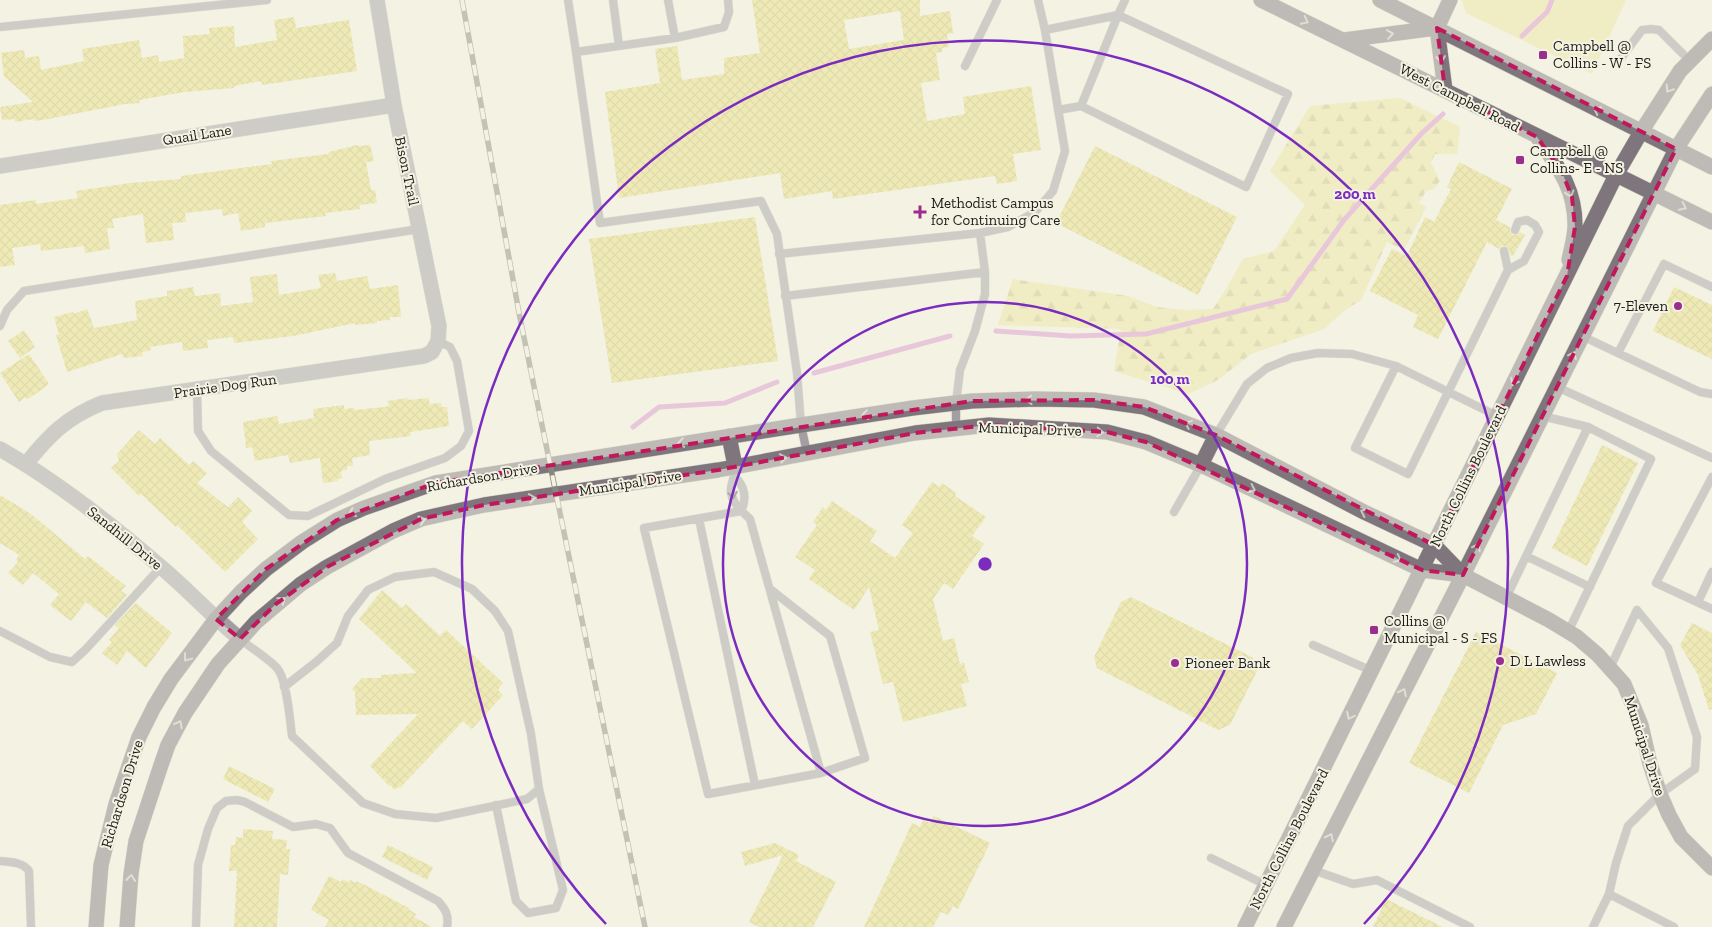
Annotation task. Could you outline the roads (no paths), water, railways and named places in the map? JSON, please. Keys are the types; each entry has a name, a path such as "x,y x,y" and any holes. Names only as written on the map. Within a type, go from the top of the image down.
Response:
{"street":[{"name":"Bison Trail","path":"378,0 394,104 439,326 438,341"},
{"name":"West Campbell Road","path":"1261,0 1712,222"},
{"path":"1380,0 1712,167"},
{"path":"1445,90 1437,28 1450,0"},
{"path":"1344,40 1437,28"},
{"name":"North Collins Boulevard","path":"1245,927 1616,175 1680,71 1712,39"},
{"path":"1284,927 1676,149 1712,94"},
{"name":"Quail Lane","path":"0,166 394,104"},
{"path":"1537,137 1562,172 1572,197 1575,227 1567,276"},
{"name":"Prairie Dog Run","path":"26,464 53,434 71,418 88,408 102,403 424,356 432,352 438,341"},
{"name":"Municipal Drive","path":"913,408 956,403 1036,399 1094,400 1144,407 1216,435 1364,512 1434,545 1463,575 1568,632 1598,655 1624,684 1642,725 1650,764 1660,794 1681,837 1712,868"},
{"name":"Richardson Drive","path":"96,927 101,865 116,804 139,737 154,707 171,678 216,619 266,569 302,542 337,520 364,508 401,494 443,482 913,408"},
{"name":"Municipal Drive","path":"484,505 735,472 807,453 915,433 956,428 989,425 1107,432 1146,442 1201,464 1422,570 1463,575"},
{"path":"1201,464 1216,435"},
{"path":"729,436 735,472"},
{"name":"Sandhill Drive","path":"0,449 63,488 99,516 161,567 240,639"},
{"name":"Richardson Drive","path":"127,927 131,874 136,841 168,746 185,713 218,664 256,622 276,604 327,567 393,531 421,519 484,505"}],"lane":[{"path":"0,27 267,0"},
{"path":"568,0 600,223 762,201 776,234 797,374 801,425 807,453"},
{"path":"613,0 619,46"},
{"path":"668,0 675,38"},
{"path":"576,52 675,38 724,27 729,12 728,0"},
{"path":"965,66 997,0"},
{"path":"779,254 980,233 1008,227 1035,212 1052,191 1065,151 1045,30 1038,0"},
{"path":"1081,106 1125,0"},
{"path":"1045,30 1118,15 1288,94 1246,187 1081,106 1058,110"},
{"path":"1621,58 1642,30 1651,29 1659,30 1690,61"},
{"path":"1396,366 1355,448 1408,474 1508,270 1524,261 1539,232 1535,225 1527,220 1518,222 1515,230"},
{"path":"0,326 8,310 24,291 419,229"},
{"path":"956,428 956,403 960,370 975,331 985,294 985,272 980,233"},
{"path":"1504,251 1508,270"},
{"path":"1618,353 1664,264 1712,287"},
{"path":"785,296 985,272"},
{"path":"1582,336 1700,392 1712,394"},
{"path":"197,390 198,431 211,451 289,515 308,516 385,479 445,458 461,446 469,431 457,361 450,346 438,341"},
{"path":"1216,435 1246,384 1267,368 1292,358 1318,353 1352,354 1396,366 1497,416"},
{"path":"1556,387 1712,458"},
{"path":"1542,416 1588,427 1651,459 1568,632"},
{"path":"1506,598 1588,427"},
{"path":"1174,512 1201,464"},
{"path":"735,472 742,483 745,502 741,511"},
{"path":"1712,477 1656,583 1712,609"},
{"path":"770,589 830,636 866,758 821,773 708,794 644,528 741,511 750,518 821,773"},
{"path":"699,519 755,786"},
{"path":"1526,556 1590,587"},
{"path":"0,631 50,657 72,662 161,567"},
{"path":"284,687 316,662 337,642 348,616 368,590 395,577 434,572 472,589 495,611 508,631 531,734 539,789 563,890 556,908 528,913 516,901 496,806"},
{"path":"1698,602 1712,572"},
{"path":"1593,927 1609,894 1616,863 1628,826 1660,794 1695,769 1697,737 1668,648 1637,610 1610,668"},
{"path":"240,639 278,669 288,698 292,736 364,803 395,814 436,818 527,799 539,789"},
{"path":"1313,645 1372,672"},
{"path":"196,927 198,865 208,829 217,808 226,801 236,800 246,802 293,827 316,824 330,828 348,853 438,901 446,910 448,917 447,927"},
{"path":"1212,858 1266,885"},
{"path":"0,861 26,866 29,871 31,882 31,927"},
{"path":"1313,870 1353,884 1376,880 1470,927"},
{"path":"1609,894 1674,927"}],"waterway":[{"path":"1522,36 1547,12 1552,0"},
{"path":"996,331 1071,336 1146,334 1287,299 1344,220 1422,133 1443,114"},
{"path":"814,373 950,336"},
{"path":"633,427 659,407 725,403 777,382"}],"railway":[{"path":"462,0 520,318 645,927"}],"place":[{"name":"Campbell @ Collins - W - FS","path":"1543,55"},
{"name":"Campbell @ Collins- E - NS","path":"1520,160"},
{"name":"Methodist Campus for Continuing Care","path":"920,212"},
{"name":"7-Eleven","path":"1678,306"},
{"name":"Collins @ Municipal - S - FS","path":"1374,630"},
{"name":"D L Lawless","path":"1500,661"},
{"name":"Pioneer Bank","path":"1175,663"}]}
